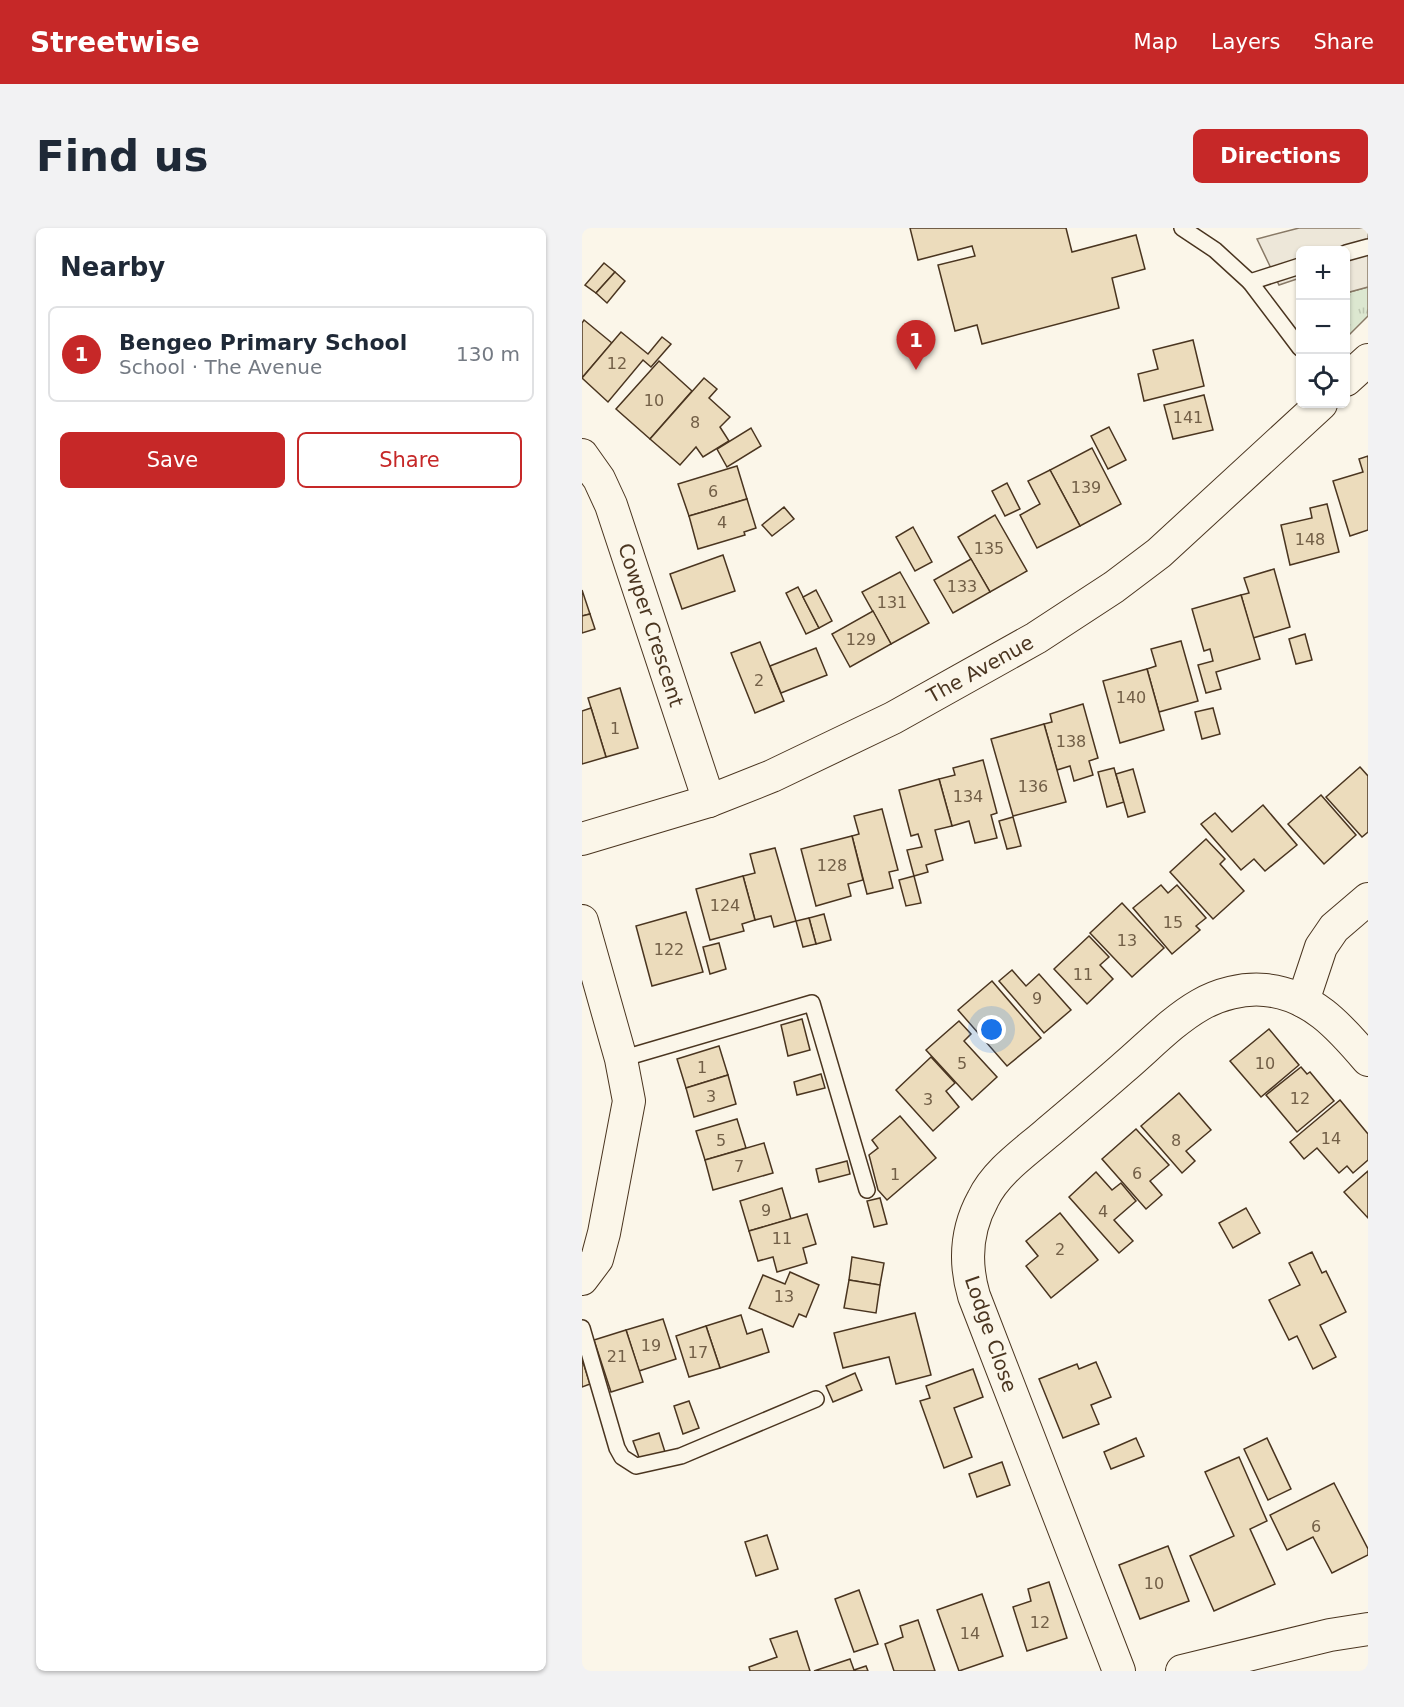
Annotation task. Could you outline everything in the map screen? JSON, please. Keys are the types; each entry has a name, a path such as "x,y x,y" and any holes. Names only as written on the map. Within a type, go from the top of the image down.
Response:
{"street":[{"path":"1350,376 1368,360"},
{"name":"The Avenue","path":"582,839 709,801 772,776 893,718 1036,638 1114,587 1159,553 1317,408"},
{"name":"Cowper Crescent","path":"582,455 599,479 610,505 709,801"},
{"path":"1303,1001 1321,947 1334,928 1368,899"},
{"path":"582,921 628,1085 626,1122 604,1233 597,1259 582,1279"},
{"name":"Lodge Close","path":"1119,1671 974,1296 968,1274 969,1234 984,1197 1013,1162 1197,1006 1211,999 1248,990 1266,990 1303,1001 1325,1013 1368,1060"},
{"path":"1182,1671 1330,1635 1368,1629"}],"lane":[{"path":"1182,228 1215,250 1250,282 1296,343"},
{"path":"1350,252 1368,247"},
{"path":"1250,282 1296,267"},
{"path":"621,1059 812,1003 867,1190"},
{"path":"582,1328 617,1448 622,1457 636,1466 681,1456 816,1399"}],"green space":[{"path":"1368,287 1368,316 1350,334 1350,300 1350,292"}],"shaded area":[{"path":"1299,228 1368,228 1368,287 1350,292 1350,246 1296,246 1296,279 1279,285 1257,239"}],"building":[{"path":"910,228 1066,228 1072,252 1136,235 1145,269 1112,278 1119,308 982,344 977,325 955,331 938,265 975,256 972,246 918,260"},
{"path":"604,263 615,272 596,293 585,285"},
{"path":"615,272 625,281 607,303 596,293"},
{"path":"584,320 612,343 582,378 582,323"},
{"path":"621,332 648,354 662,337 671,344 651,367 643,360 608,402 582,378"},
{"path":"1193,340 1204,386 1144,401 1138,374 1158,369 1153,350"},
{"path":"659,361 692,391 650,439 616,409"},
{"path":"704,378 717,389 709,398 730,417 720,427 729,441 703,457 696,447 680,465 650,439"},
{"path":"1204,395 1213,430 1173,439 1164,405"},
{"path":"1109,427 1126,460 1108,469 1091,436"},
{"path":"751,428 761,446 727,467 717,449"},
{"path":"1092,448 1121,504 1080,526 1050,470"},
{"path":"1368,456 1368,530 1350,536 1333,481 1363,472 1359,459"},
{"path":"737,466 747,499 689,516 678,484"},
{"path":"1050,470 1080,526 1037,548 1020,515 1040,504 1028,481"},
{"path":"1007,483 1020,509 1005,516 992,491"},
{"path":"747,499 756,528 744,532 745,535 698,549 689,516"},
{"path":"1327,504 1339,552 1290,565 1281,525 1312,518 1310,508"},
{"path":"784,507 794,519 772,536 762,525"},
{"path":"995,515 1027,571 990,592 958,537"},
{"path":"913,527 932,562 915,571 896,537"},
{"path":"723,555 735,591 682,609 670,574"},
{"path":"971,559 990,592 953,613 934,580"},
{"path":"1274,569 1290,627 1253,638 1241,595 1249,593 1244,578"},
{"path":"900,572 929,623 891,644 862,592"},
{"path":"798,587 819,628 806,634 786,593"},
{"path":"582,590 590,614 582,616"},
{"path":"816,590 832,621 819,628 803,597"},
{"path":"1241,595 1260,659 1216,672 1221,689 1206,693 1198,665 1213,661 1210,649 1204,651 1192,609"},
{"path":"873,611 891,644 850,667 832,634"},
{"path":"590,614 595,629 582,633 582,616"},
{"path":"1305,634 1312,660 1296,664 1289,639"},
{"path":"1181,641 1198,701 1159,712 1147,669 1156,666 1151,649"},
{"path":"760,642 784,701 755,713 731,653"},
{"path":"816,648 827,675 781,693 770,666"},
{"path":"1147,669 1164,730 1120,743 1103,681"},
{"path":"620,688 638,748 606,757 588,698"},
{"path":"1083,704 1098,758 1089,761 1093,775 1074,781 1070,766 1057,770 1044,724 1052,722 1050,714"},
{"path":"591,708 606,757 582,764 582,711"},
{"path":"1213,708 1220,734 1202,739 1195,712"},
{"path":"1044,724 1066,802 1013,816 991,739"},
{"path":"983,760 997,813 991,815 997,838 975,843 969,821 952,826 939,779 955,775 953,768"},
{"path":"1360,767 1368,776 1368,832 1362,837 1326,797"},
{"path":"1114,768 1124,802 1107,807 1098,772"},
{"path":"1133,769 1145,812 1128,817 1116,774"},
{"path":"939,779 952,826 935,830 943,860 926,865 928,872 914,876 907,850 922,847 918,834 911,836 899,790"},
{"path":"1321,795 1356,835 1324,864 1288,824"},
{"path":"1263,805 1297,845 1265,871 1254,859 1241,870 1201,824 1215,813 1232,832"},
{"path":"882,809 898,870 889,872 893,888 867,894 852,836 859,834 854,816"},
{"path":"1013,817 1021,846 1007,849 999,821"},
{"path":"852,836 863,880 848,884 851,896 816,906 801,849"},
{"path":"1206,839 1225,859 1220,864 1244,891 1213,919 1170,872"},
{"path":"775,848 796,921 774,927 771,916 755,920 743,876 755,873 750,854"},
{"path":"743,876 755,920 742,924 744,931 710,940 696,889"},
{"path":"914,876 921,903 906,906 899,880"},
{"path":"1161,885 1168,893 1177,885 1206,918 1196,926 1200,930 1172,954 1133,908"},
{"path":"1122,903 1164,948 1132,977 1090,933"},
{"path":"686,912 703,972 652,986 636,926"},
{"path":"824,914 831,940 816,944 809,918"},
{"path":"809,918 816,944 803,947 796,921"},
{"path":"1089,936 1109,957 1100,965 1113,979 1087,1004 1054,969"},
{"path":"719,943 726,969 710,974 703,947"},
{"path":"1012,970 1026,986 1039,974 1071,1010 1044,1033 999,981"},
{"path":"992,981 1041,1038 1007,1066 958,1010"},
{"path":"802,1019 810,1050 788,1056 781,1025"},
{"path":"959,1021 971,1034 964,1041 997,1077 972,1100 926,1050"},
{"path":"1269,1029 1299,1065 1261,1097 1230,1061"},
{"path":"719,1046 728,1075 686,1088 677,1059"},
{"path":"931,1057 955,1083 946,1091 959,1107 933,1131 896,1090"},
{"path":"1301,1067 1307,1074 1310,1072 1334,1101 1297,1132 1266,1095"},
{"path":"821,1074 825,1088 797,1095 794,1082"},
{"path":"728,1075 736,1104 694,1117 686,1088"},
{"path":"1179,1093 1211,1130 1186,1151 1195,1161 1182,1173 1141,1126"},
{"path":"1340,1100 1368,1134 1368,1160 1353,1173 1347,1166 1339,1173 1317,1148 1304,1159 1290,1142"},
{"path":"900,1116 936,1158 887,1200 878,1190 869,1155 878,1148 872,1140"},
{"path":"737,1119 746,1148 705,1160 696,1131"},
{"path":"1136,1129 1169,1165 1150,1181 1162,1195 1146,1209 1102,1159"},
{"path":"764,1143 773,1173 713,1190 705,1160"},
{"path":"847,1161 850,1174 819,1182 816,1169"},
{"path":"1368,1171 1368,1218 1344,1192"},
{"path":"1096,1172 1112,1190 1121,1183 1136,1201 1114,1220 1133,1241 1119,1253 1069,1197"},
{"path":"782,1188 791,1219 749,1231 740,1201"},
{"path":"880,1198 887,1224 874,1227 867,1201"},
{"path":"1246,1208 1260,1233 1233,1248 1219,1223"},
{"path":"1060,1213 1098,1260 1051,1298 1026,1266 1038,1256 1026,1241"},
{"path":"807,1214 816,1244 803,1248 807,1263 777,1272 773,1257 758,1261 749,1231"},
{"path":"1312,1252 1322,1273 1326,1271 1346,1312 1320,1325 1336,1357 1313,1369 1297,1336 1289,1340 1269,1300 1300,1285 1289,1263"},
{"path":"852,1257 884,1263 880,1285 849,1280"},
{"path":"790,1272 819,1285 806,1317 799,1314 793,1327 749,1308 763,1275 785,1284"},
{"path":"849,1280 880,1285 876,1313 844,1308"},
{"path":"915,1313 931,1375 896,1384 889,1357 843,1368 834,1333"},
{"path":"741,1315 747,1334 762,1329 769,1352 720,1368 706,1326"},
{"path":"663,1319 676,1359 639,1371 626,1330"},
{"path":"706,1326 720,1368 689,1377 676,1336"},
{"path":"626,1330 643,1382 611,1392 594,1340"},
{"path":"582,1359 590,1384 582,1387"},
{"path":"1096,1362 1111,1397 1091,1405 1099,1424 1063,1438 1039,1379 1077,1364 1079,1369"},
{"path":"973,1369 983,1397 954,1408 972,1457 944,1468 920,1401 930,1398 926,1386"},
{"path":"855,1373 862,1390 833,1402 826,1386"},
{"path":"689,1401 699,1428 683,1434 674,1406"},
{"path":"659,1433 665,1452 640,1460 633,1441"},
{"path":"1136,1438 1144,1456 1111,1469 1104,1452"},
{"path":"1267,1438 1291,1489 1268,1500 1244,1449"},
{"path":"1239,1457 1267,1521 1250,1529 1275,1584 1214,1611 1190,1556 1234,1536 1205,1472"},
{"path":"1002,1462 1010,1485 977,1497 969,1474"},
{"path":"1334,1483 1368,1549 1368,1555 1332,1573 1313,1537 1287,1550 1270,1515"},
{"path":"767,1535 778,1569 756,1576 745,1542"},
{"path":"1168,1546 1189,1601 1140,1619 1119,1565"},
{"path":"1049,1582 1067,1638 1027,1651 1013,1607 1031,1601 1028,1589"},
{"path":"859,1590 878,1644 854,1652 835,1599"},
{"path":"982,1594 1003,1656 959,1671 937,1610"},
{"path":"918,1620 935,1671 894,1671 885,1644 903,1637 900,1626"},
{"path":"797,1631 810,1671 750,1671 749,1667 777,1657 770,1639"},
{"path":"850,1659 854,1670 866,1666 868,1671 814,1671"}],"place":[{"name":"Bengeo Primary School","path":"916,370"}]}
